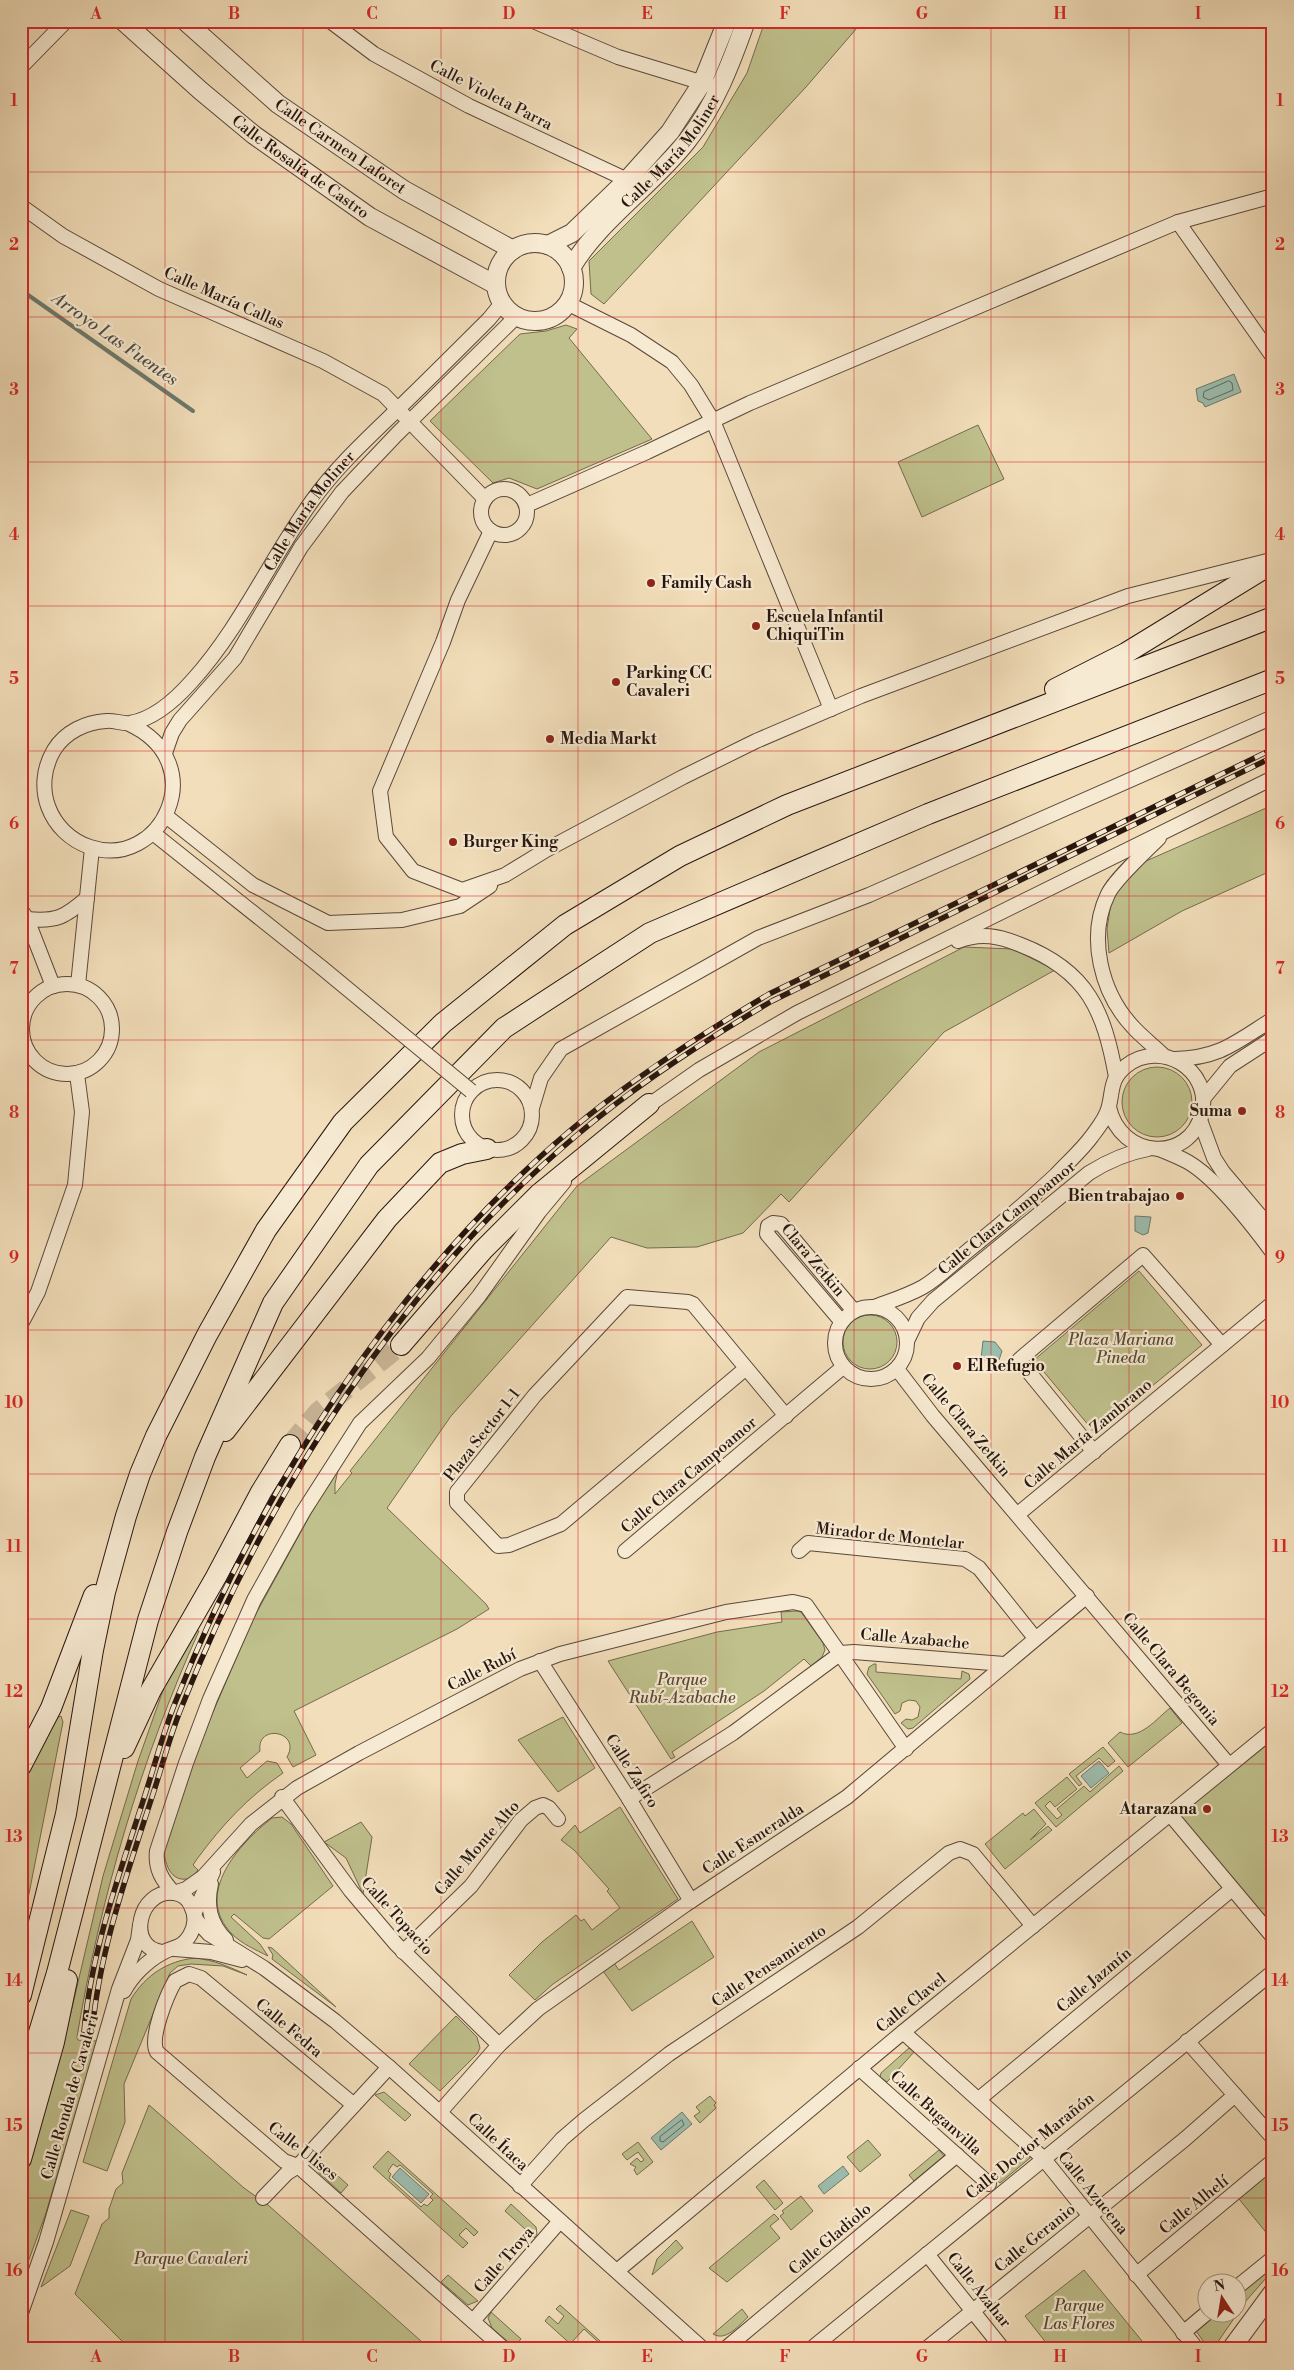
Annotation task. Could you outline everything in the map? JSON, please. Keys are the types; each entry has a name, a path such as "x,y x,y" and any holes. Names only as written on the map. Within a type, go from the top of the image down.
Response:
{"main road":[{"path":"959,738 1126,653 1273,562"},
{"path":"21,1766 51,1708 156,1436 207,1335 266,1230 343,1122 443,1023 565,925 680,856 787,805 1273,617"},
{"path":"21,2092 82,1876 148,1620 177,1532 205,1457 273,1303 369,1165 504,1028 650,933 928,814 1273,679"},
{"path":"401,1345 483,1250 538,1194 649,1104"},
{"path":"205,1457 387,1219 440,1163 487,1149"},
{"path":"102,1798 151,1690 202,1602 261,1492 290,1445"},
{"path":"21,1995 66,1814 93,1650 105,1592 126,1516"},
{"path":"21,2159 54,2042 68,1979 82,1876"}],"street":[{"path":"21,67 66,21"},
{"name":"Calle Rosalía de Castro","path":"123,21 201,91 254,135 370,218 496,285"},
{"name":"Calle Carmen Laforet","path":"185,21 278,104 404,190 513,250"},
{"name":"Calle Violeta Parra","path":"330,21 374,54 469,106 644,188"},
{"path":"533,21 618,57 720,88"},
{"name":"Calle María Moliner","path":"548,245 572,233 627,180 670,132 702,83 727,21"},
{"name":"Calle María Moliner","path":"571,268 584,246 644,188 688,140 720,88 746,21"},
{"path":"527,505 648,452 750,403 1178,222 1273,196"},
{"name":"Calle María Callas","path":"21,206 63,236 159,289 323,361 383,394 485,499"},
{"path":"1178,222 1273,357"},
{"path":"524,244 548,245 558,251 571,268 574,280 572,292 567,303 550,317 533,320 517,316 502,303 496,285 500,265 513,250 524,244"},
{"name":"Calle María Moliner","path":"128,724 147,717 166,705 192,681 222,644 312,501 336,471 502,303"},
{"path":"567,303 631,335 672,362 691,385 713,421 831,709"},
{"path":"1236,304 1262,328 1273,342"},
{"name":"Calle María Moliner","path":"165,753 172,733 180,720 235,658 307,539 342,492 517,316"},
{"path":"506,489 516,492 527,505 526,521 515,533 499,535 490,531 482,518 481,510 485,499 498,490 506,489"},
{"path":"490,531 458,600 443,642 380,791 386,837 413,872 462,890 505,875"},
{"path":"166,816 253,885 328,923 402,920 460,906 546,850 683,777 756,741 831,709 1128,596 1273,562"},
{"path":"532,1108 524,1093 512,1083 490,1080 479,1084 471,1091 463,1107 463,1125 468,1135 477,1144 487,1149 508,1148 520,1140 529,1128 532,1108 541,1078 561,1049 758,938 869,895 1273,717"},
{"path":"108,720 128,724 149,735 165,753 172,774 173,795 166,816 153,833 135,844 114,850 92,848 73,840 58,826 47,808 43,788 46,767 55,748 75,730 88,724 108,720"},
{"path":"174,1893 158,1870 157,1851 186,1762 210,1699 254,1600 303,1512 360,1423 428,1358 479,1296 539,1212 576,1168 649,1104 698,1070 811,1006 1273,778"},
{"path":"1154,1149 1172,1146 1184,1140 1193,1131 1200,1120 1203,1099 1195,1075 1184,1064 1169,1057 1132,1026 1109,992 1101,968 1099,924 1108,893 1167,830"},
{"path":"153,833 321,967 471,1091"},
{"path":"78,985 92,848"},
{"path":"24,914 42,920 66,916 87,898"},
{"path":"24,914 53,986"},
{"path":"811,1006 973,935 992,936 1011,941 1046,955 1068,972 1088,994 1109,1039 1116,1078"},
{"path":"66,984 78,985 101,999 108,1010 112,1030 108,1049 90,1069 77,1074 55,1073 44,1069 28,1054 21,1033 23,1018 29,1004 44,990 66,984"},
{"path":"1273,1019 1220,1052 1196,1058 1150,1055 1136,1059 1125,1067 1116,1078 1109,1096 1109,1106 1114,1122 1122,1134 1130,1141 1189,1163 1211,1180 1273,1253"},
{"path":"1203,1099 1230,1066 1273,1038"},
{"path":"21,1324 38,1292 75,1185 82,1112 77,1074"},
{"name":"Calle Clara Campoamor","path":"874,1307 924,1286 1025,1204 1080,1150 1101,1122 1109,1106"},
{"path":"1200,1120 1214,1158 1223,1172 1271,1227"},
{"name":"Calle Clara Campoamor","path":"908,1341 918,1318 934,1301 1089,1173 1107,1162 1128,1153 1154,1149"},
{"name":"Clara Zetkin","path":"841,1322 767,1234 768,1226 773,1223 781,1224 854,1311"},
{"path":"1094,1452 1019,1360 1143,1255 1222,1345"},
{"name":"Plaza Sector 1-1","path":"745,1368 561,1524 509,1545 498,1546 457,1503 457,1492 535,1395 627,1297 693,1304 786,1416"},
{"name":"Calle María Zambrano","path":"1018,1514 1273,1303"},
{"path":"863,1307 874,1307 893,1314 906,1331 907,1351 897,1369 887,1376 876,1379 864,1379 853,1375 843,1367 837,1357 834,1345 836,1332 841,1322 854,1311 863,1307"},
{"name":"Calle Clara Campoamor","path":"625,1551 843,1367"},
{"name":"Calle Clara Zetkin","path":"897,1369 932,1416 1018,1514 1086,1596"},
{"name":"Mirador de Montelar","path":"799,1551 808,1543 965,1559 979,1568 1035,1638"},
{"name":"Calle Esmeralda","path":"440,2112 499,2046 538,2009 563,1989 691,1901 826,1812 906,1749 1086,1596"},
{"name":"Calle Clara Begonia","path":"1086,1596 1229,1765"},
{"name":"Calle Rubí","path":"174,1893 195,1884 220,1860 251,1824 282,1797 359,1752 520,1669 540,1661 726,1612 788,1603 802,1603 809,1608 841,1653"},
{"name":"Calle Azabache","path":"630,1799 734,1733 841,1653 854,1652 1004,1664"},
{"path":"841,1653 906,1749"},
{"name":"Calle Zafiro","path":"540,1661 630,1799 691,1901"},
{"name":"Calle Clavel","path":"616,2271 859,2068 1273,1730"},
{"name":"Calle Topacio","path":"282,1797 350,1891 403,1952 499,2046"},
{"name":"Calle Monte Alto","path":"403,1952 471,1886 528,1813 543,1805 549,1808 558,1819"},
{"path":"1170,1813 1273,1937"},
{"name":"Calle Pensamiento","path":"520,2186 562,2139 584,2120 669,2054 858,1927 949,1852 960,1850 973,1854 1033,1926"},
{"name":"Calle Rubí","path":"194,1914 220,1860"},
{"path":"213,1873 208,1902 212,1920 222,1936 236,1949"},
{"name":"Calle Jazmín","path":"979,2099 1232,1889"},
{"path":"162,1893 174,1893 184,1897 192,1906 194,1914 195,1922 189,1937 169,1951 156,1951 146,1944 140,1925 143,1911 149,1902 162,1893"},
{"name":"Calle Ítaca","path":"194,1914 197,1921 209,1934 264,1968 335,2022 389,2067 703,2349"},
{"name":"Calle Ronda de Cavaleri","path":"21,2313 46,2242 119,1989 138,1940 140,1925"},
{"name":"Calle Ítaca","path":"169,1951 212,1952 264,1968"},
{"name":"Calle Ronda de Cavaleri","path":"116,2004 132,1978 169,1951"},
{"name":"Calle Doctor Marañón","path":"811,2349 1273,1972"},
{"name":"Calle Ulises","path":"201,1978 189,1974 175,1981 154,2036 154,2047 160,2055 284,2161 298,2166 504,2349"},
{"name":"Calle Fedra","path":"201,1978 354,2105"},
{"name":"Calle Azucena","path":"903,2032 1043,2158 1197,2349"},
{"path":"1187,2041 1273,2138"},
{"path":"264,2198 287,2173 298,2166 389,2067"},
{"name":"Calle Buganvilla","path":"859,2068 989,2184"},
{"name":"Calle Geranio","path":"926,2349 1089,2217 1235,2095"},
{"name":"Calle Gladiolo","path":"725,2349 957,2156"},
{"name":"Calle Alhelí","path":"1136,2275 1273,2161"},
{"name":"Calle Troya","path":"473,2321 560,2221"},
{"name":"Calle Azahar","path":"927,2254 1003,2349"},
{"path":"1246,2280 1273,2258"},
{"path":"1231,2349 1273,2292"},
{"path":"1184,2333 1197,2322"},
{"path":"1268,2349 1273,2343"}],"green space":[{"path":"765,21 863,21 806,87 604,304 591,294 589,261 703,147 747,73"},
{"path":"566,325 577,329 569,338 652,439 537,489 509,478 493,483 430,421 520,334 546,331"},
{"path":"978,425 1004,479 922,517 898,462"},
{"path":"1273,805 1273,870 1182,911 1109,953 1107,929 1112,896 1146,861"},
{"path":"964,947 1013,949 1055,970 944,1032 789,1202 781,1194 743,1233 697,1247 647,1248 611,1237 451,1416 387,1508 489,1609 457,1629 294,1711 316,1755 293,1767 287,1757 290,1748 289,1741 284,1736 278,1734 265,1736 261,1742 260,1751 240,1768 247,1778 267,1761 277,1763 283,1773 236,1812 216,1834 193,1865 198,1870 193,1877 180,1879 175,1877 168,1867 164,1848 201,1740 253,1619 336,1468 338,1470 335,1494 352,1473 350,1471 577,1186 759,1052"},
{"path":"1164,1067 1177,1073 1186,1082 1190,1088 1192,1102 1190,1116 1182,1127 1171,1135 1150,1137 1143,1135 1132,1127 1124,1116 1122,1095 1124,1088 1132,1077 1143,1069"},
{"name":"Plaza Mariana Pineda","path":"1139,1271 1202,1345 1095,1433 1034,1360"},
{"path":"870,1315 880,1317 889,1323 895,1332 897,1342 895,1352 889,1361 880,1367 870,1369 860,1367 851,1361 845,1352 843,1342 845,1332 851,1323 860,1317"},
{"name":"Parque Rubí-Azabache","path":"781,1612 801,1612 823,1643 825,1650 822,1657 811,1666 804,1659 764,1691 672,1752 675,1757 671,1759 608,1661 717,1632 782,1622"},
{"path":"195,1630 199,1631 178,1680 141,1779 110,1882 86,1985 77,2037 78,2040 97,2041 45,2216 21,2281 21,2188 67,2029 103,1876 138,1761 166,1682"},
{"path":"876,1664 876,1672 961,1679 962,1671 969,1674 970,1679 913,1728 908,1729 901,1723 906,1719 912,1720 918,1717 920,1707 916,1701 909,1700 902,1703 900,1711 895,1714 867,1674 869,1667"},
{"path":"1170,1708 1182,1723 1128,1767 1108,1743 1120,1732 1134,1734 1147,1728"},
{"path":"61,1716 63,1722 21,1934 21,1779 56,1718"},
{"path":"563,1717 595,1768 558,1792 518,1740"},
{"path":"1273,1730 1273,1937 1169,1813"},
{"path":"1103,1747 1115,1761 1108,1767 1099,1758 1076,1776 1082,1784 1079,1786 1069,1774"},
{"path":"1119,1766 1123,1771 1056,1827 1035,1803 1067,1777 1077,1789 1055,1807 1050,1801 1045,1806 1057,1819 1062,1815 1057,1809 1084,1786 1090,1792"},
{"path":"620,1807 678,1899 553,1984 535,2000 509,1975 542,1942 576,1915 581,1921 584,1919 592,1930 620,1908 607,1891 609,1889 574,1850 561,1840 575,1825 580,1833"},
{"path":"1034,1809 1046,1824 1030,1840 1048,1826 1052,1830 1005,1869 985,1844 1023,1813 1025,1816"},
{"path":"282,1817 291,1824 333,1886 269,1939 263,1938 234,1914 231,1917 260,1944 268,1956 245,1944 232,1934 221,1919 217,1903 219,1887 225,1871 246,1841 272,1818"},
{"path":"361,1822 372,1837 363,1894 346,1858 324,1842"},
{"path":"692,1921 714,1957 632,2011 603,1971 614,1963 619,1970"},
{"path":"268,1947 272,1948 336,2007 272,1959 273,1955"},
{"path":"195,1958 222,1964 247,1975 223,1966 191,1964 178,1966 170,1973 124,2084 125,2122 107,2171 83,2162 131,1999 150,1976 175,1962"},
{"path":"456,2016 477,2037 480,2048 477,2054 440,2091 409,2064"},
{"path":"909,2048 914,2052 887,2082 880,2077 881,2073"},
{"path":"384,2092 411,2115 405,2121 375,2095"},
{"path":"710,2096 716,2103 714,2105 716,2108 700,2123 694,2116 700,2112 696,2107"},
{"name":"Parque Cavaleri","path":"149,2105 244,2188 268,2205 430,2349 130,2349 75,2294 102,2224 109,2218 109,2209 116,2189 123,2183 122,2173"},
{"path":"868,2140 881,2155 860,2172 847,2157"},
{"path":"638,2142 653,2162 637,2175 634,2170 636,2167 630,2164 637,2158 641,2162 644,2160 638,2152 627,2160 622,2154"},
{"path":"939,2150 944,2156 914,2181 909,2175"},
{"path":"1024,2150 1030,2155 1030,2158 1000,2183 995,2179 998,2178"},
{"path":"388,2151 478,2232 474,2236 466,2228 459,2235 468,2243 463,2248 373,2167","holes":["393,2164 397,2167 400,2165 433,2194 430,2197 433,2200 427,2206 424,2204 421,2207 389,2178 391,2174 388,2171"]},
{"path":"318,2158 348,2185 341,2193 315,2169"},
{"path":"1273,2170 1273,2241 1239,2199"},
{"path":"764,2180 783,2203 775,2210 756,2187"},
{"path":"801,2196 813,2211 791,2230 780,2216 784,2213 782,2211"},
{"path":"511,2204 536,2227 537,2234 535,2238 505,2211"},
{"path":"71,2210 89,2216 70,2266 41,2287"},
{"path":"774,2214 779,2219 770,2226 780,2238 727,2282 709,2268"},
{"path":"676,2240 683,2248 652,2275 657,2259"},
{"path":"1273,2264 1273,2270 1246,2301 1246,2288"},
{"name":"Parque Las Flores","path":"1084,2270 1148,2349 1051,2349 1025,2316"},
{"path":"448,2275 478,2301 468,2305 441,2282"},
{"path":"560,2305 609,2349 606,2349 584,2329 572,2342 580,2349 576,2349 545,2321 549,2316 558,2324 564,2316 556,2309"},
{"path":"742,2309 748,2317 736,2328 723,2336 713,2334"},
{"path":"491,2312 521,2339 514,2347 492,2328 488,2318"},
{"path":"1206,2322 1232,2322 1213,2349 1209,2349 1196,2331"}],"water":[{"path":"1234,374 1241,392 1205,407 1203,403 1198,401 1196,389"},
{"path":"1135,1216 1151,1217 1148,1233 1143,1235 1135,1231"},
{"path":"983,1341 995,1342 1002,1351 999,1360 994,1362 981,1359"},
{"path":"1099,1761 1109,1773 1091,1788 1081,1776"},
{"path":"682,2112 692,2124 661,2150 651,2138"},
{"path":"843,2166 849,2174 824,2194 818,2186"},
{"path":"400,2168 429,2194 421,2203 392,2177"}],"waterway":[{"name":"Arroyo Las Fuentes","path":"21,290 193,411"}],"tunnel":[{"path":"290,1445 318,1412 401,1345"}],"railway":[{"path":"84,2032 93,1972 117,1882 171,1714 209,1624 247,1545 291,1467 339,1392 391,1320 448,1251 508,1187 595,1110 692,1041 743,1009 769,994 1273,749"},
{"path":"92,2033 107,1943 124,1884 174,1728 216,1627 255,1548 298,1471 345,1396 397,1325 453,1257 513,1193 600,1116 672,1064 747,1016 772,1001 1273,757"}],"place":[{"name":"Family Cash","path":"651,583"},
{"name":"Escuela Infantil ChiquiTin","path":"756,626"},
{"name":"Parking CC Cavaleri","path":"616,682"},
{"name":"Media Markt","path":"550,739"},
{"name":"Burger King","path":"453,842"},
{"name":"Suma","path":"1242,1111"},
{"name":"Bien trabajao","path":"1180,1196"},
{"name":"El Refugio","path":"957,1366"},
{"name":"Atarazana","path":"1207,1809"}]}
